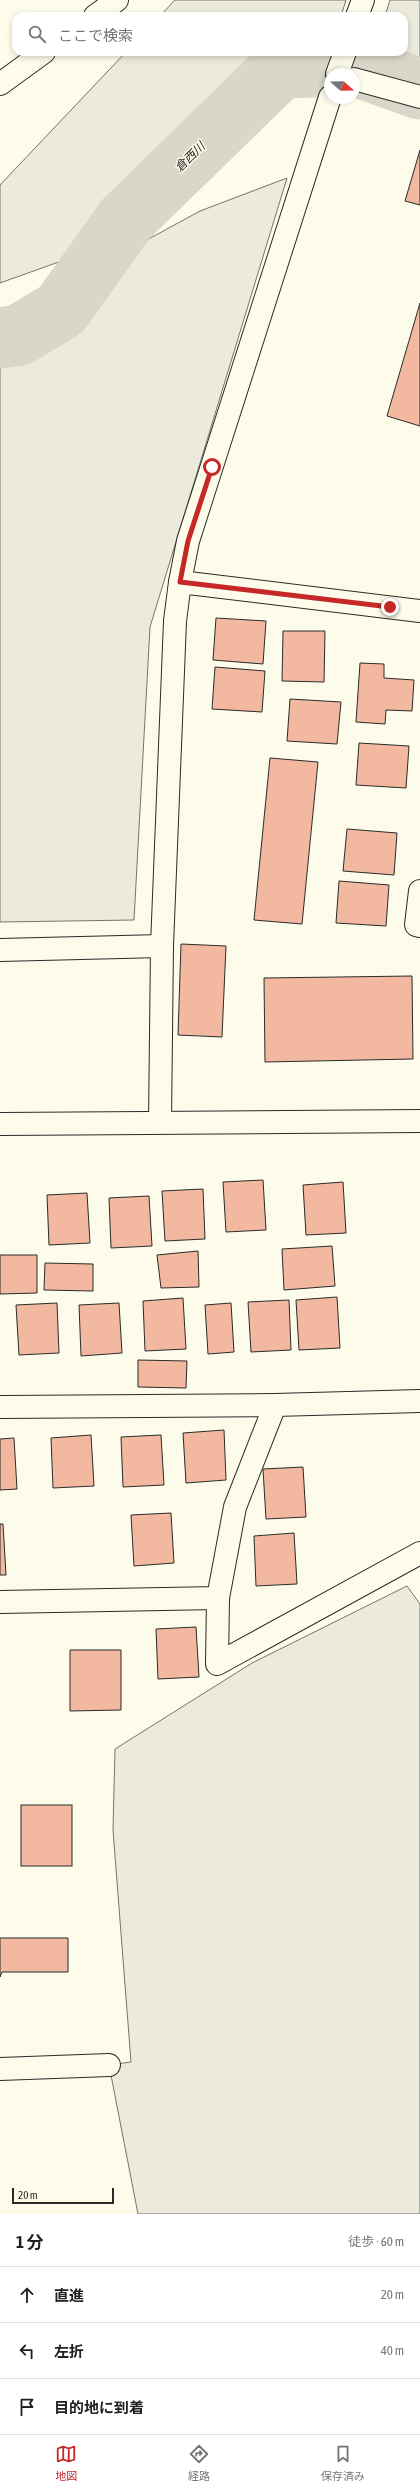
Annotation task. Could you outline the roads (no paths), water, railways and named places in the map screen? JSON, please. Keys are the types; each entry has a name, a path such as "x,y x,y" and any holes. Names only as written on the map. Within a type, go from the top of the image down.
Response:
{"street":[{"path":"100,12 117,0"},
{"path":"358,12 363,0"},
{"path":"0,84 38,56"},
{"path":"339,68 344,56"},
{"path":"360,81 420,97"},
{"path":"160,1122 162,946 175,621 180,582 188,541 328,104"},
{"path":"180,582 420,611"},
{"path":"420,891 416,925 420,926"},
{"path":"0,950 162,946"},
{"path":"0,1124 420,1121"},
{"path":"0,1407 275,1405 420,1401"},
{"path":"275,1405 235,1507 218,1598 217,1664 420,1553"},
{"path":"0,1602 218,1598"},
{"path":"0,2069 108,2065"}],"waterway":[{"name":"倉西川","path":"0,338 19,335 61,310 126,219 281,68 356,66 420,89"}]}
